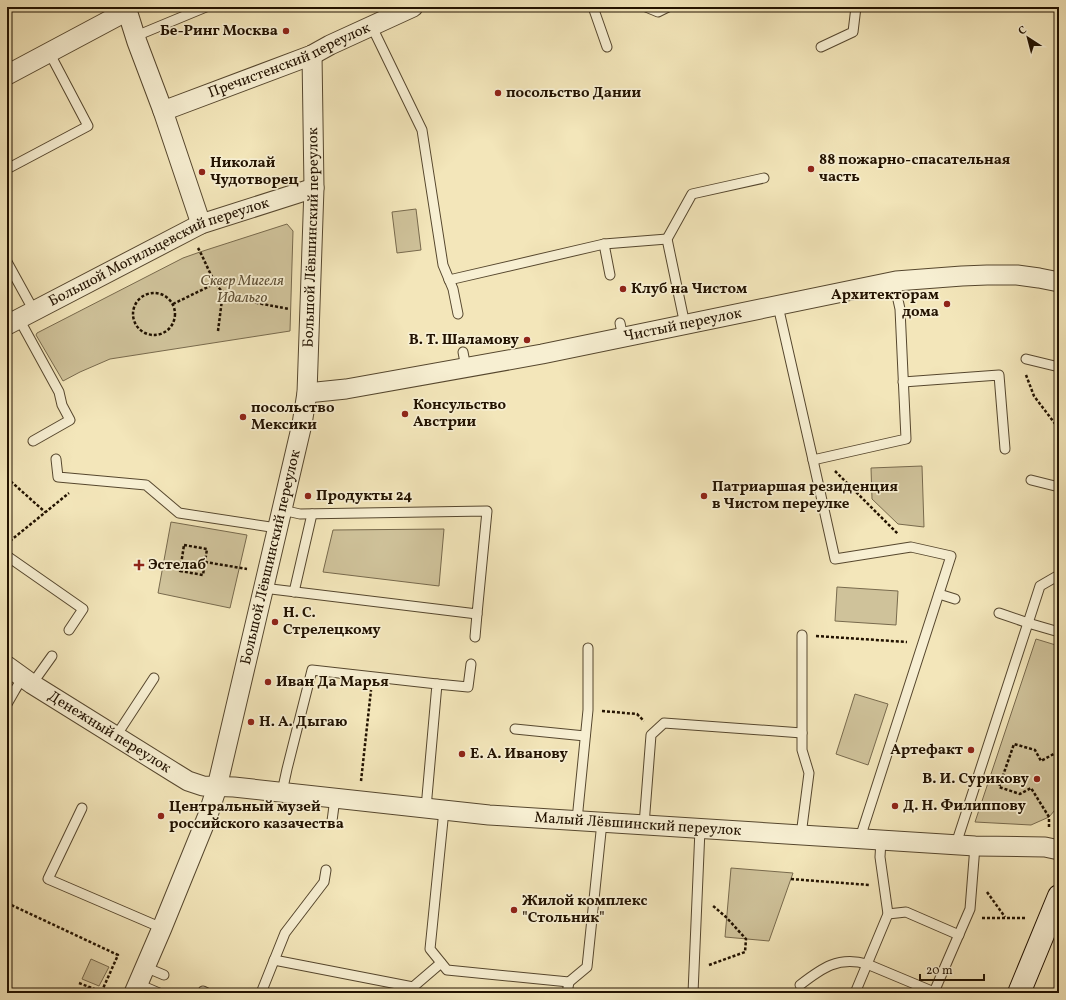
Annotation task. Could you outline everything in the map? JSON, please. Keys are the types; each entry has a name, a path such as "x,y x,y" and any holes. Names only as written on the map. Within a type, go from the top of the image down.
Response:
{"main road":[{"path":"1019,993 1059,897"}],"street":[{"name":"Пречистенский переулок","path":"163,111 312,55 330,45 413,7"},
{"path":"7,75 127,9 201,224"},
{"name":"Большой Лёвшинский переулок","path":"139,982 208,815 217,787 302,424 307,393 314,188 312,55"},
{"name":"Большой Могильцевский переулок","path":"20,318 201,224 314,188"},
{"name":"Чистый переулок","path":"307,393 346,389 464,360 542,354 621,330 685,325 896,281 988,274 1017,275 1059,282"},
{"name":"Денежный переулок","path":"7,666 188,781 204,786 217,787"},
{"name":"Малый Лёвшинский переулок","path":"217,787 234,787 489,815 975,846 1044,847 1059,850"}],"lane":[{"path":"136,36 206,7"},
{"path":"593,7 607,47"},
{"path":"646,7 658,12 668,7"},
{"path":"821,47 853,32 856,7"},
{"path":"372,26 422,130 443,265 453,289 458,314"},
{"path":"7,169 88,126 49,52"},
{"path":"685,325 667,239 692,194 764,178"},
{"path":"450,280 604,244 667,239"},
{"path":"604,244 610,275"},
{"path":"7,262 20,318 59,392 62,405 70,420 33,441"},
{"path":"813,460 906,439 900,309 896,281"},
{"path":"778,306 835,559 911,548 951,556 860,838"},
{"path":"1026,359 1059,367"},
{"path":"903,382 999,375 1005,449"},
{"path":"56,459 58,477 146,485 179,513 279,519 300,514 487,511 475,637"},
{"path":"1031,480 1059,487"},
{"path":"294,592 312,514"},
{"path":"7,556 83,609 69,630"},
{"path":"956,844 1040,586 1059,575"},
{"path":"263,588 477,614"},
{"path":"939,594 955,600"},
{"path":"999,613 1059,632"},
{"path":"801,835 808,773 802,750 802,635"},
{"path":"577,820 588,710 588,648"},
{"path":"7,704 15,690 28,680 52,656"},
{"path":"282,792 312,670 468,687 471,664"},
{"path":"116,736 154,678"},
{"path":"437,684 435,809 430,949 447,970 569,982"},
{"path":"644,825 651,735 664,723 802,733"},
{"path":"515,729 585,736"},
{"path":"332,821 335,798"},
{"path":"82,808 48,879 162,928"},
{"path":"567,993 569,982 587,967 602,822"},
{"path":"692,993 700,829"},
{"path":"855,993 888,914 880,858 881,840"},
{"path":"800,985 827,966 843,962 856,961 867,964 934,992 970,909 975,846"},
{"path":"261,993 285,933 324,882 326,870"},
{"path":"888,914 906,912 959,935"},
{"path":"274,960 413,986 441,963"},
{"path":"139,982 164,975"},
{"path":"139,982 159,993"}],"path":[{"path":"198,248 216,283 223,292 235,298 294,309"},
{"path":"173,304 216,283"},
{"path":"218,331 223,292"},
{"path":"152,293 160,294 168,298 173,304 175,312 174,320 171,327 164,333 157,335 148,334 141,331 136,324 134,308 138,301 144,296 152,293"},
{"path":"1023,369 1034,396 1059,429"},
{"path":"822,458 911,548"},
{"path":"7,478 46,512"},
{"path":"7,544 85,480"},
{"path":"184,545 207,549 205,562 203,575 180,571 184,545"},
{"path":"205,562 247,569"},
{"path":"802,635 923,643"},
{"path":"361,783 372,677"},
{"path":"588,710 637,714 653,732"},
{"path":"1049,831 1050,818 1031,788 1020,794 999,787 1014,744 1035,750 1040,761 1059,751"},
{"path":"972,873 1006,918"},
{"path":"791,879 884,886"},
{"path":"694,971 745,952 746,939 726,917 697,892"},
{"path":"7,903 118,955 102,992 79,983"},
{"path":"966,919 1026,918"},
{"path":"87,993 89,987"}],"green space":[{"path":"416,209 421,250 397,253 392,212"},
{"name":"Сквер Мигеля Идальго","path":"287,224 293,231 290,331 110,359 63,381 36,335 37,333 183,258"},
{"path":"922,466 924,527 898,524 872,499 871,468"},
{"path":"171,522 247,535 230,608 158,593"},
{"path":"444,529 439,586 323,572 333,530"},
{"path":"837,587 898,591 896,625 835,621"},
{"path":"1036,639 1059,646 1059,798 1055,810 1049,817 1031,825 975,822"},
{"path":"855,694 888,704 868,765 836,754"},
{"path":"731,868 793,873 769,941 725,937"},
{"path":"91,959 109,967 99,986 82,979"}],"place":[{"name":"Бе-Ринг Москва","path":"286,31"},
{"name":"посольство Дании","path":"498,93"},
{"name":"88 пожарно-спасательная часть","path":"811,169"},
{"name":"Николай Чудотворец","path":"202,172"},
{"name":"Клуб на Чистом","path":"623,289"},
{"name":"Архитекторам дома","path":"947,304"},
{"name":"В. Т. Шаламову","path":"527,340"},
{"name":"Консульство Австрии","path":"405,414"},
{"name":"посольство Мексики","path":"243,417"},
{"name":"Продукты 24","path":"308,496"},
{"name":"Патриаршая резиденция в Чистом переулке","path":"704,496"},
{"name":"Эстелаб","path":"139,565"},
{"name":"Н. С. Стрелецкому","path":"275,622"},
{"name":"Иван Да Марья","path":"268,682"},
{"name":"Н. А. Дыгаю","path":"251,722"},
{"name":"Артефакт","path":"971,750"},
{"name":"Е. А. Иванову","path":"462,754"},
{"name":"В. И. Сурикову","path":"1037,779"},
{"name":"Д. Н. Филиппову","path":"895,806"},
{"name":"Центральный музей российского казачества","path":"161,816"},
{"name":"Жилой комплекс \"Стольник\"","path":"514,910"}]}
